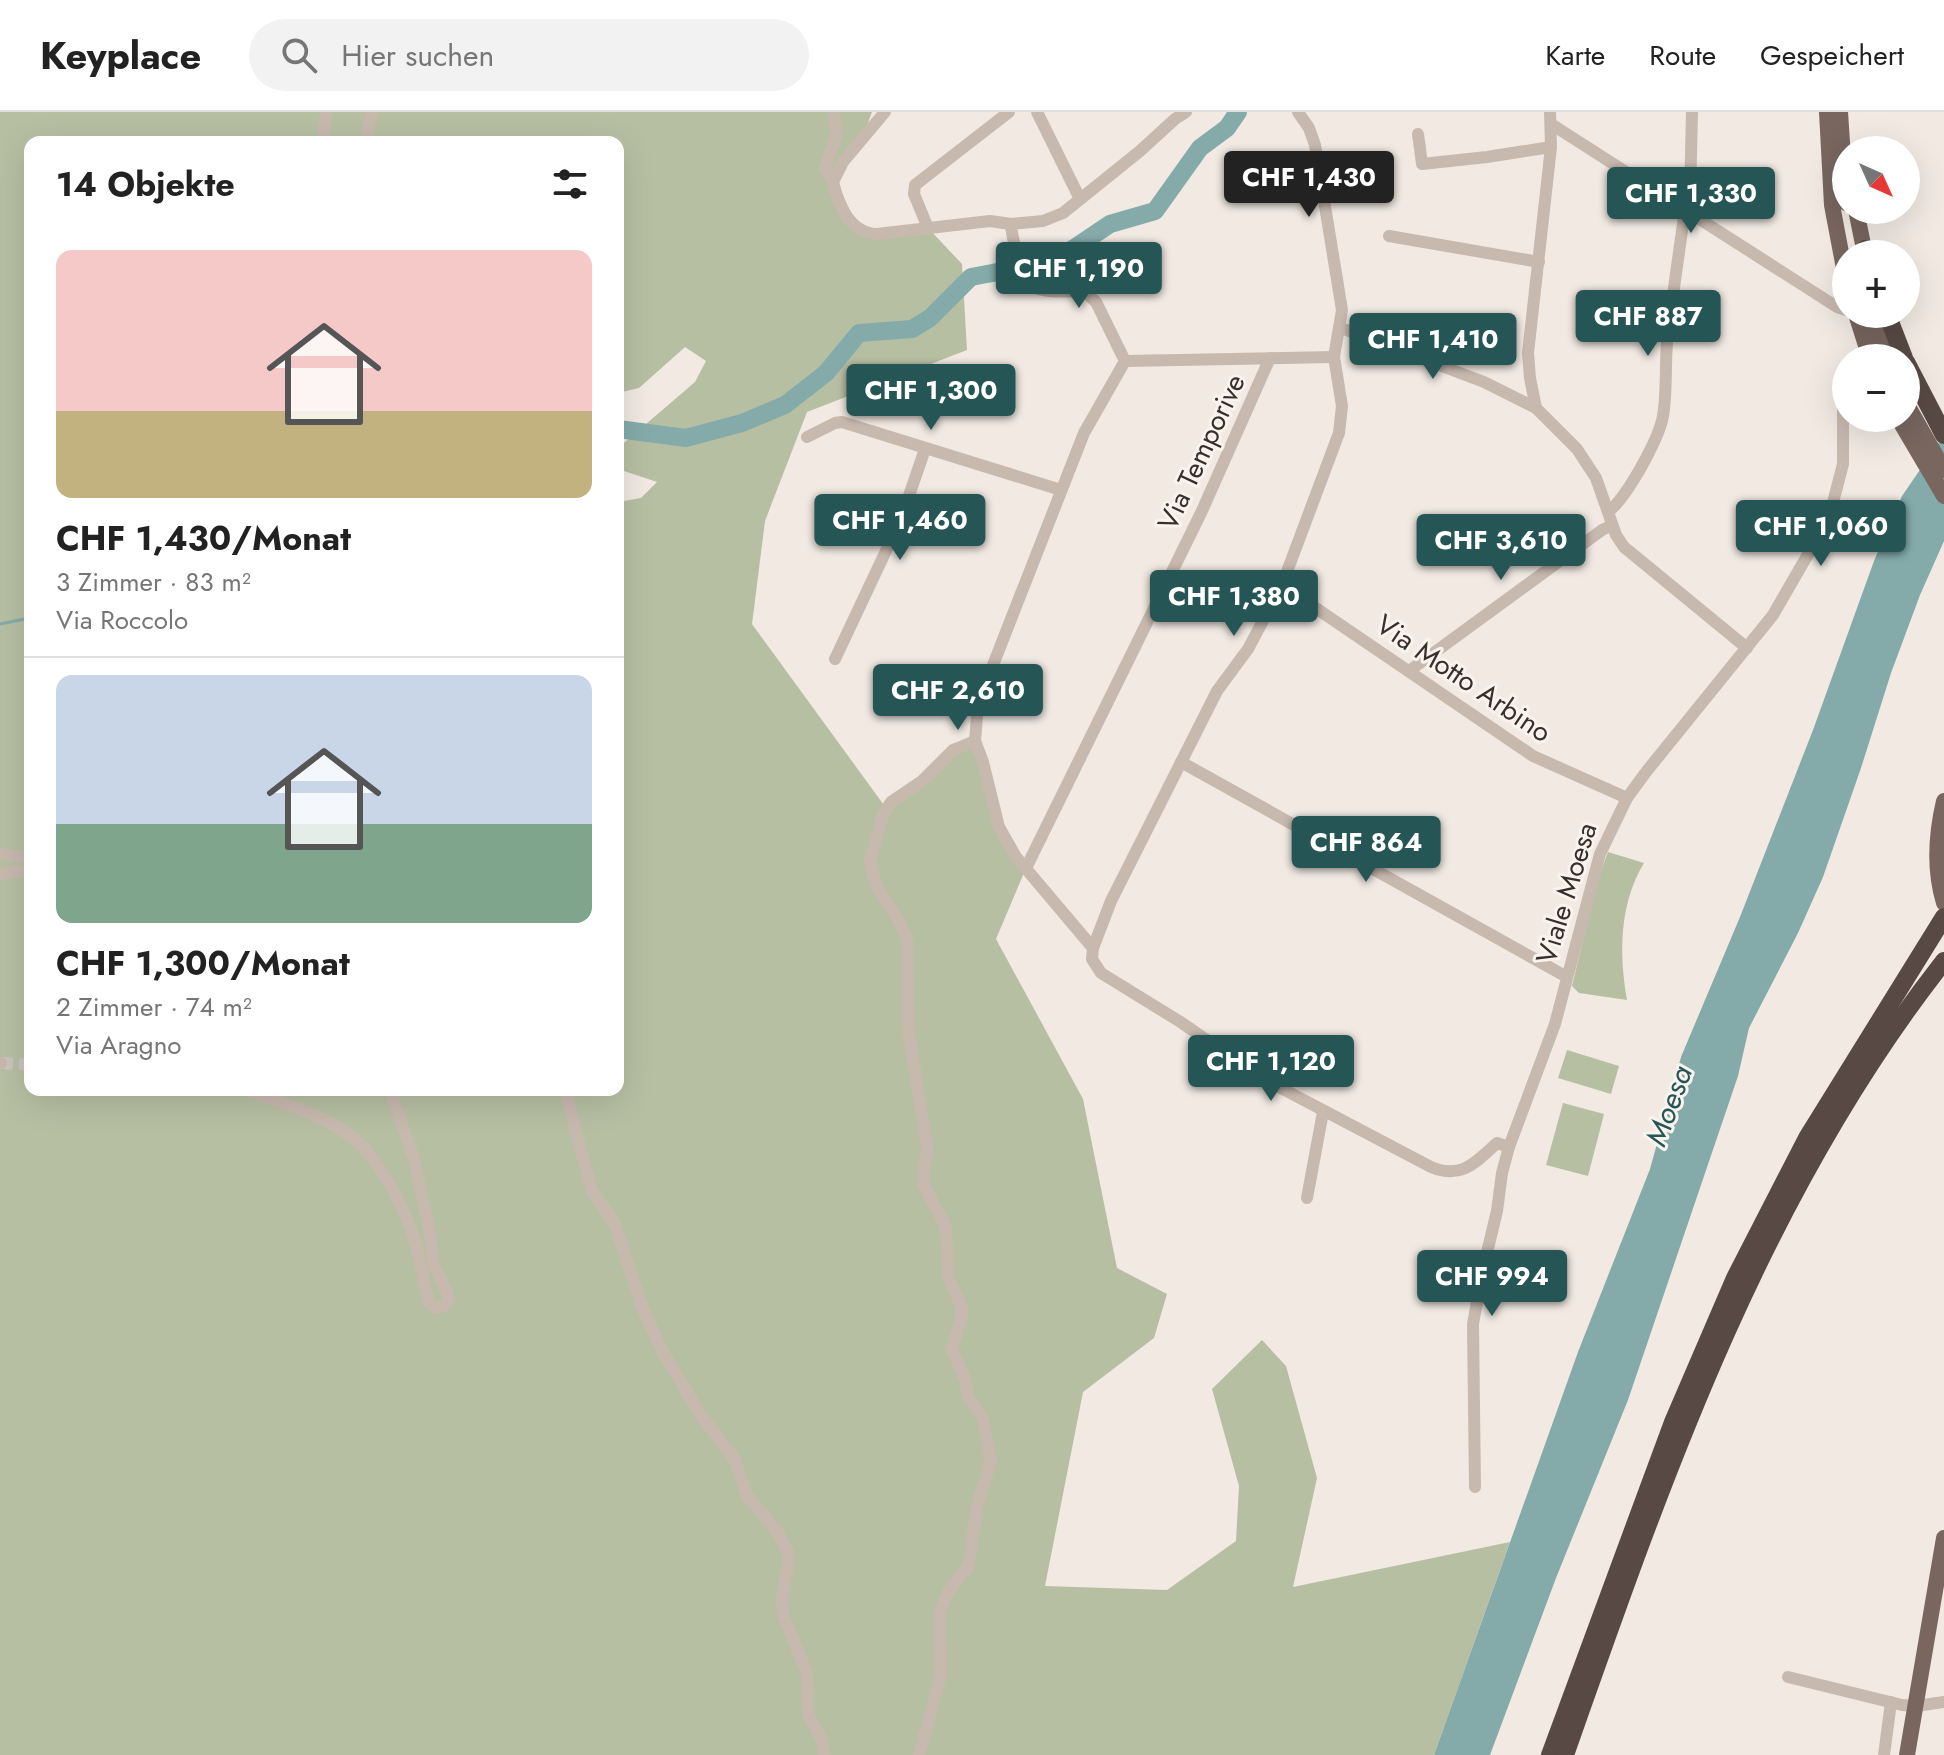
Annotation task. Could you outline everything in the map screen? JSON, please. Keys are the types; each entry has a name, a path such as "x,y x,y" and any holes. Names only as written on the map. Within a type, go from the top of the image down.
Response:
{"highway":[{"path":"1920,403 1944,435"},
{"path":"1550,1755 1673,1422 1757,1231 1843,1078 1896,998 1937,956 1944,917"},
{"path":"1565,1755 1682,1435 1739,1301 1818,1150 1869,1064 1916,995 1937,956 1944,935"}],"main road":[{"path":"1827,112 1832,205 1839,240"},
{"path":"1840,112 1842,136"},
{"path":"1847,112 1848,136"},
{"path":"1920,407 1944,449"},
{"path":"1920,414 1944,470"},
{"path":"1906,432 1944,496"},
{"path":"1944,801 1937,853 1944,903"},
{"path":"1907,1755 1944,1538"}],"street":[{"path":"324,136 326,112"},
{"path":"366,136 372,112"},
{"path":"834,112 836,137 825,168 852,224 863,232 877,234 990,221 1011,224 1049,219 1080,199 1186,112"},
{"path":"833,182 857,143 885,112"},
{"path":"928,228 914,194 915,185 1009,112"},
{"path":"1037,112 1080,199"},
{"path":"1298,112 1309,128 1315,145 1341,322 1334,357 1342,414 1339,433 1282,585 1248,649 1217,691 1111,901 1093,948 1094,967 1262,1078 1444,1173 1455,1173 1467,1167 1497,1143 1509,1147"},
{"path":"1609,511 1620,500 1642,462 1660,428 1663,415 1668,339 1685,209 1690,197 1692,112"},
{"path":"1536,408 1528,353 1551,147 1551,118"},
{"path":"1551,118 1832,304"},
{"path":"1418,134 1422,164 1551,147"},
{"path":"1011,224 1016,250 1028,282 1040,289 1084,291 1089,295 1096,302 1125,361"},
{"path":"1389,236 1539,262"},
{"path":"1341,322 1484,382 1536,408 1577,449 1596,478 1619,541 1632,555 1747,648"},
{"path":"1125,361 1334,357"},
{"name":"Via Temporive","path":"1026,868 1201,513 1270,358"},
{"path":"1093,948 1026,868 999,827 975,741 984,688 1061,490 1084,433 1125,361"},
{"path":"807,437 842,422 1061,490"},
{"name":"Viale Moesa","path":"1475,1487 1473,1324 1509,1147 1555,1024 1597,862 1627,798 1773,615 1829,518 1843,464 1843,432"},
{"path":"835,659 901,519 925,449"},
{"path":"1409,671 1612,525"},
{"name":"Via Motto Arbino","path":"1282,585 1533,756 1627,798"},
{"path":"919,1755 941,1675 940,1612 948,1592 969,1565 977,1506 991,1461 983,1419 968,1397 965,1379 952,1349 962,1315 960,1301 948,1277 946,1227 923,1184 927,1147 909,1033 907,940 876,885 870,862 880,824 891,802 922,781 953,750 975,741"},
{"path":"1181,762 1567,977"},
{"path":"0,854 24,857"},
{"path":"0,875 24,872"},
{"path":"263,1096 355,1139 392,1190 414,1238 429,1302 441,1308 448,1301 448,1295 434,1266 414,1159 392,1096"},
{"path":"567,1096 592,1191 615,1224 642,1307 662,1351 700,1414 735,1460 747,1496 777,1531 788,1553 782,1596 783,1615 807,1673 807,1708 822,1740 824,1755"},
{"path":"1307,1198 1323,1112"},
{"path":"1788,1677 1891,1702 1916,1706 1944,1702"},
{"path":"1884,1755 1891,1702"}],"green space":[{"path":"0,112 872,112 864,134 834,177 859,230 928,228 962,264 967,350 807,412 765,521 752,624 886,808 935,768 975,741 999,827 1026,868 996,939 1083,1099 1117,1268 1167,1294 1154,1338 1083,1392 1045,1586 1167,1590 1236,1541 1239,1486 1212,1389 1262,1340 1286,1366 1317,1478 1293,1587 1510,1542 1434,1755 0,1755"},
{"path":"1608,852 1644,863 1630,895 1623,930 1627,1000 1579,993 1572,986 1597,883"},
{"path":"1567,1050 1619,1066 1611,1094 1558,1078"},
{"path":"1563,1103 1604,1114 1588,1176 1546,1165"}],"water":[{"name":"Moesa","path":"1944,435 1944,541 1891,673 1823,877 1749,1028 1738,1076 1628,1400 1556,1578 1490,1755 1434,1755 1578,1352 1650,1169 1681,1057 1813,730 1874,561 1902,496"}],"waterway":[{"path":"624,430 686,438 742,423 785,405 826,373 859,333 912,329 930,318 971,277 1055,261 1110,224 1155,211 1200,148 1227,128 1238,112"},
{"path":"0,624 24,619"}],"tunnel":[{"path":"1,1063 24,1065"}]}
